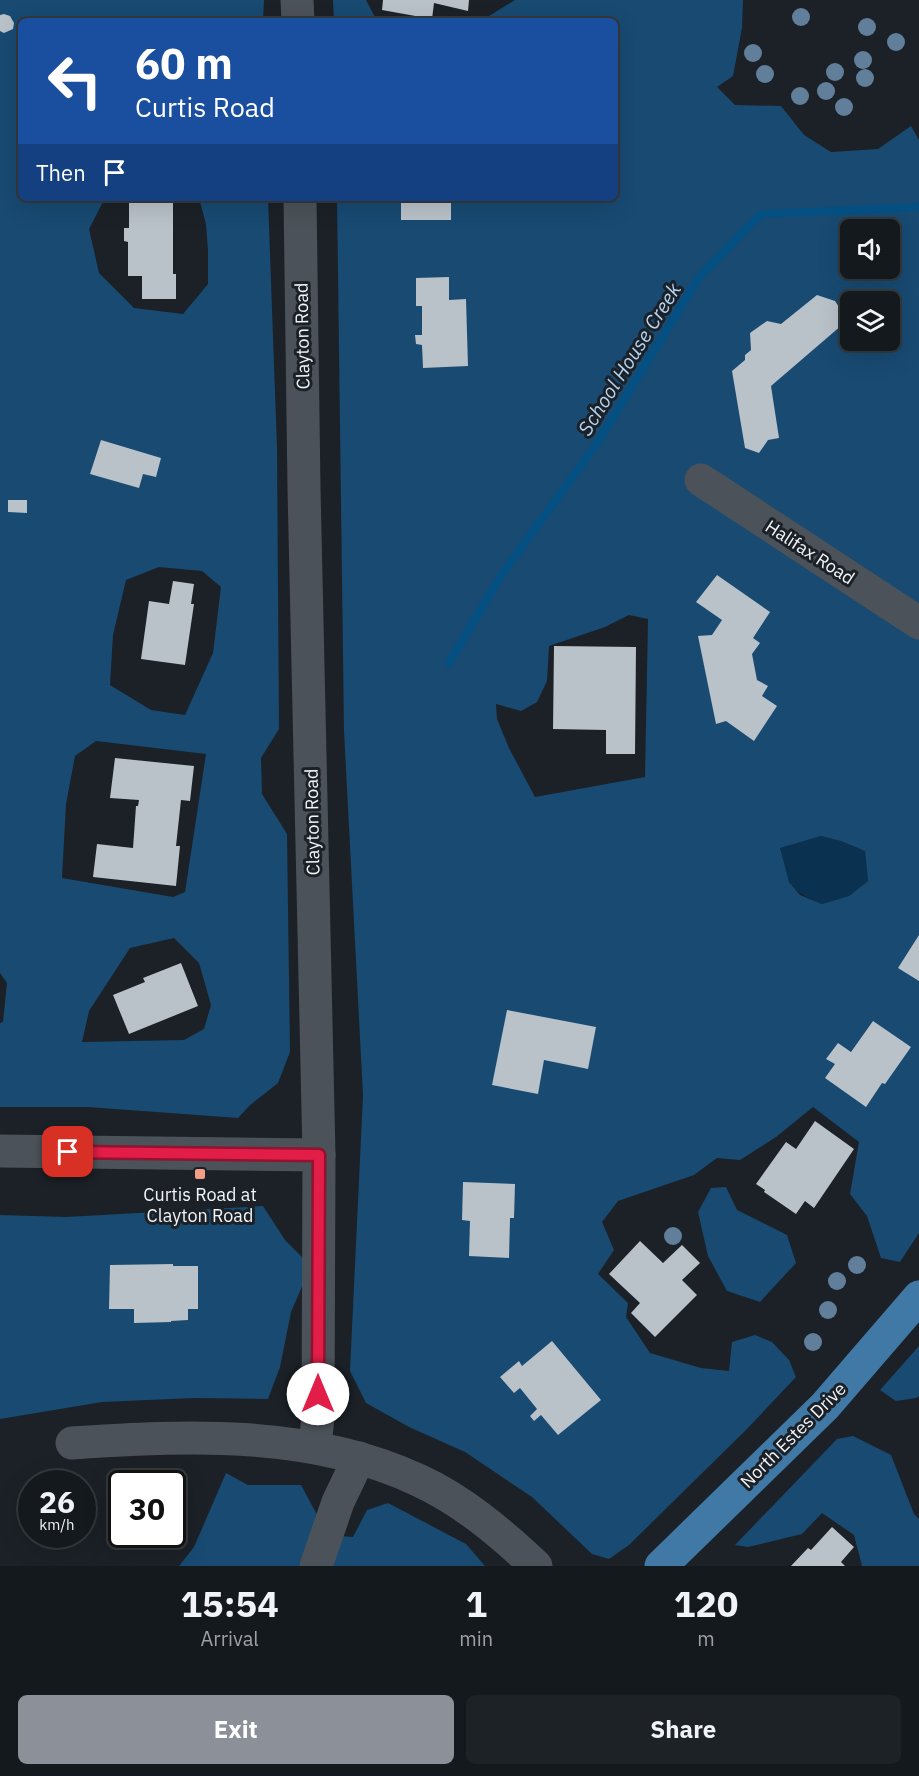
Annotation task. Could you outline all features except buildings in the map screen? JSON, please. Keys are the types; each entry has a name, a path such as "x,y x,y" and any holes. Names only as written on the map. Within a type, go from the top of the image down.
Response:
{"main road":[{"name":"North Estes Drive","path":"660,1566 825,1406 919,1297"}],"street":[{"path":"297,0 298,18"},
{"name":"Clayton Road","path":"300,201 319,1155 318,1417 315,1446"},
{"name":"Halifax Road","path":"701,480 919,623"},
{"path":"0,1151 319,1155"},
{"path":"72,1443 148,1437 225,1438 315,1446 359,1458 419,1480 460,1504 498,1532 536,1566"},
{"path":"316,1566 338,1502 359,1458"}],"shaded area":[{"path":"0,0 264,0 263,18 18,18 18,201 103,201 89,229 99,273 134,308 183,314 208,284 206,224 200,201 268,201 277,447 279,729 261,758 262,794 287,834 290,1052 278,1083 238,1118 88,1107 0,1107 0,1023 3,1022 7,983 0,973","holes":["159,567 202,571 221,587 213,653 185,715 151,710 110,685 113,635 126,580","96,741 206,754 185,892 173,897 62,878 66,804 75,756","174,938 199,963 211,1005 204,1029 184,1040 82,1042 89,1011 130,948"]},
{"path":"333,0 366,0 375,18 334,18"},
{"path":"515,0 743,0 742,28 733,76 717,87 735,105 781,106 804,135 831,152 878,149 911,126 919,140 919,1233 900,1262 881,1258 867,1216 850,1194 859,1142 813,1107 776,1137 740,1160 717,1158 694,1175 618,1201 602,1222 614,1250 598,1274 628,1303 626,1317 650,1353 701,1368 729,1371 732,1342 755,1335 772,1342 789,1360 796,1377 746,1430 629,1545 609,1559 592,1554 532,1497 465,1452 409,1427 366,1403 350,1371 363,1095 344,731 337,201 618,201 618,18 486,18","holes":["629,615 648,619 645,777 535,797 509,748 497,719 496,704 521,711 537,702 547,681 549,646 605,627","821,836 865,851 868,881 849,896 822,904 800,895 789,882 780,848"]},
{"path":"821,836 865,851 868,881 849,896 822,904 802,894 791,884 780,848"},
{"path":"726,1187 737,1210 787,1235 796,1263 760,1302 727,1291 708,1256 698,1212 711,1188"},
{"path":"263,1206 285,1240 311,1266 291,1312 280,1367 268,1399 194,1398 102,1402 0,1419 0,1215 66,1217"},
{"path":"919,1346 919,1396 896,1401 880,1390"},
{"path":"853,1436 891,1455 914,1514 919,1519 919,1566 862,1566 854,1535 822,1513 802,1534 748,1547 735,1545 837,1439"},
{"path":"226,1473 248,1485 301,1485 328,1535 353,1537 367,1510 388,1503 466,1544 485,1566 179,1566 194,1547"}],"waterway":[{"name":"School House Creek","path":"449,663 502,574 598,442 700,276 761,214 919,207"}],"place":[{"name":"Curtis Road at Clayton Road","path":"200,1174"}],"route":[{"path":"68,1152 319,1155 318,1394"}]}
